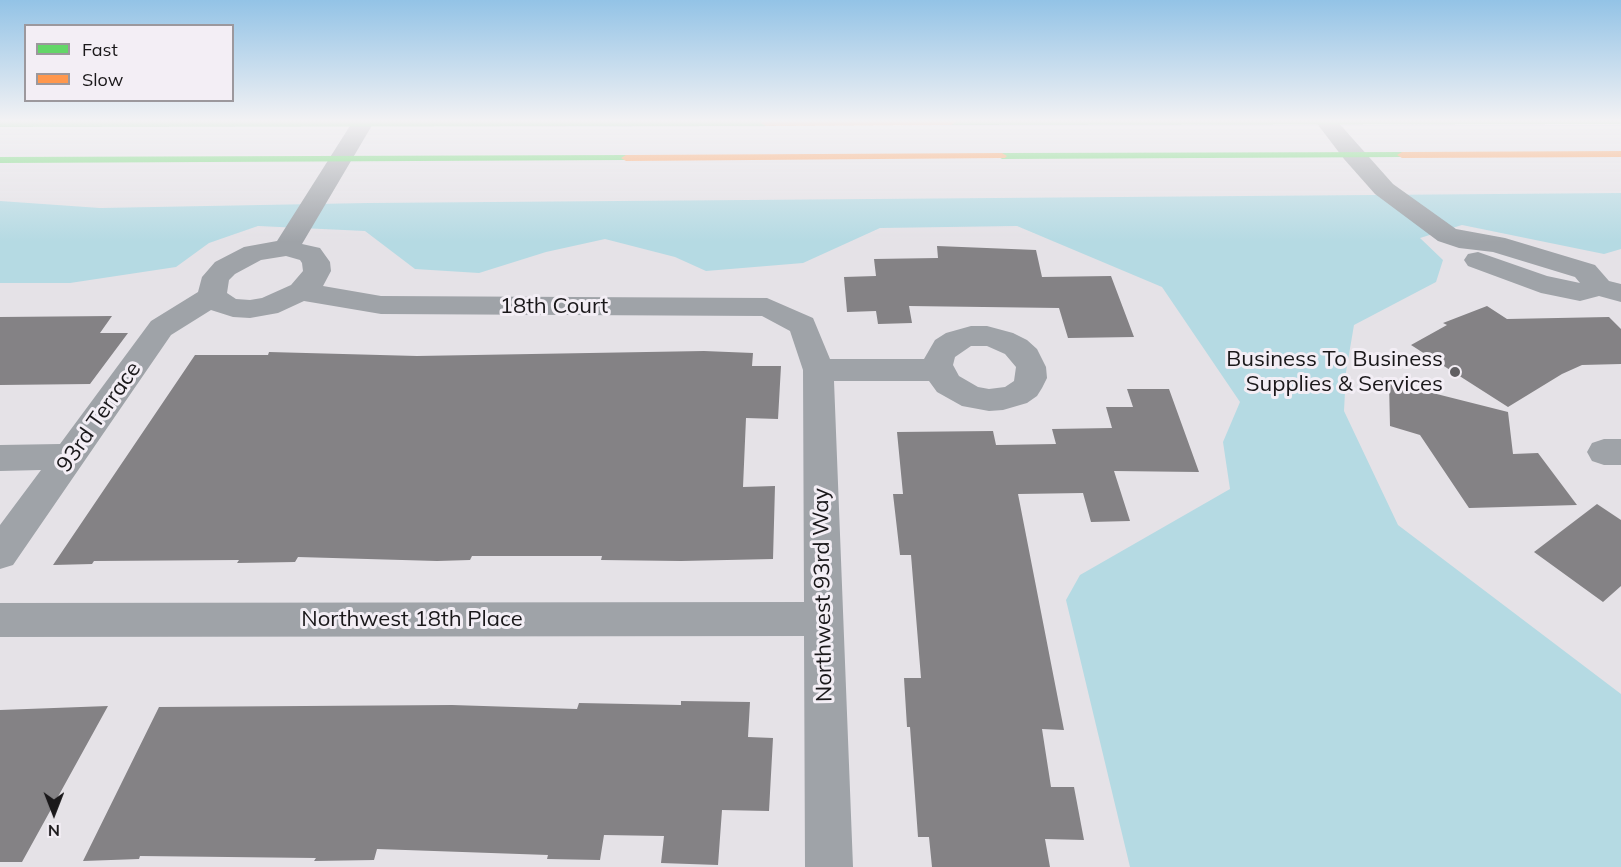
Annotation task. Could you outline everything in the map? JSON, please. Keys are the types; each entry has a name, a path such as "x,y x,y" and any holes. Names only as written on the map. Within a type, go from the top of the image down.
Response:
{"street":[{"path":"290,240 310,254 316,262 317,271 312,281 301,291 268,306 250,309 233,308 220,303 213,296 212,287 216,277 225,268 254,253 290,240 338,161"},
{"path":"1360,161 1384,189 1453,238 1466,255 1541,284 1580,292 1610,290"},
{"name":"18th Court","path":"301,291 381,305 766,307 803,325"},
{"name":"93rd Terrace","path":"0,554 161,328 213,296"},
{"name":"Northwest 93rd Way","path":"803,325 818,370 829,867"},
{"path":"818,370 940,370"},
{"path":"0,458 71,456"},
{"name":"Northwest 18th Place","path":"0,620 824,619"}],"water":[{"path":"1621,193 1621,249 1604,254 1462,225 1420,238 1443,260 1436,282 1354,325 1346,372 1344,411 1398,525 1621,694 1621,867 1130,867 1066,600 1080,575 1230,489 1223,442 1240,402 1162,287 1017,226 880,228 803,263 706,271 675,257 605,239 546,252 479,273 415,269 365,231 258,226 209,243 176,267 70,283 0,283 0,201 100,208 368,203"}],"building":[{"path":"937,246 1036,250 1042,277 1111,276 1134,337 1068,338 1059,308 909,306 912,323 878,324 876,311 847,312 844,277 876,276 874,259 938,258"},
{"path":"1487,306 1507,319 1609,317 1621,329 1621,364 1582,365 1562,374 1508,407 1411,345 1447,325 1443,323"},
{"path":"112,316 100,333 128,333 90,384 0,385 0,317"},
{"path":"704,351 753,353 752,366 781,366 778,419 746,418 743,487 775,486 773,559 681,561 601,560 602,556 472,556 470,560 437,561 298,557 295,562 94,561 92,564 53,565 195,355 268,355 269,352 417,356"},
{"path":"1389,382 1508,412 1513,454 1538,453 1577,505 1469,508 1420,435 1390,426"},
{"path":"1127,389 1169,389 1199,472 1114,471 1130,521 1091,522 1083,493 1018,494 1064,730 1042,729 1051,787 1074,787 1084,840 1045,839 1050,867 932,867 929,837 918,837 910,727 907,727 904,678 921,678 911,555 900,555 893,494 903,494 897,432 993,431 996,445 1056,444 1052,429 1112,428 1106,407 1133,407"},
{"path":"1597,504 1621,520 1621,586 1603,602 1534,552"},
{"path":"681,701 750,702 748,737 773,738 769,811 722,810 718,865 661,863 664,836 604,835 600,860 547,859 548,855 377,849 374,860 314,861 316,858 140,856 139,859 83,861 159,707 452,705 577,709 579,703 681,705"},
{"path":"108,706 22,862 0,862 0,710"}],"place":[{"name":"Business To Business Supplies & Services","path":"1455,372"}]}
